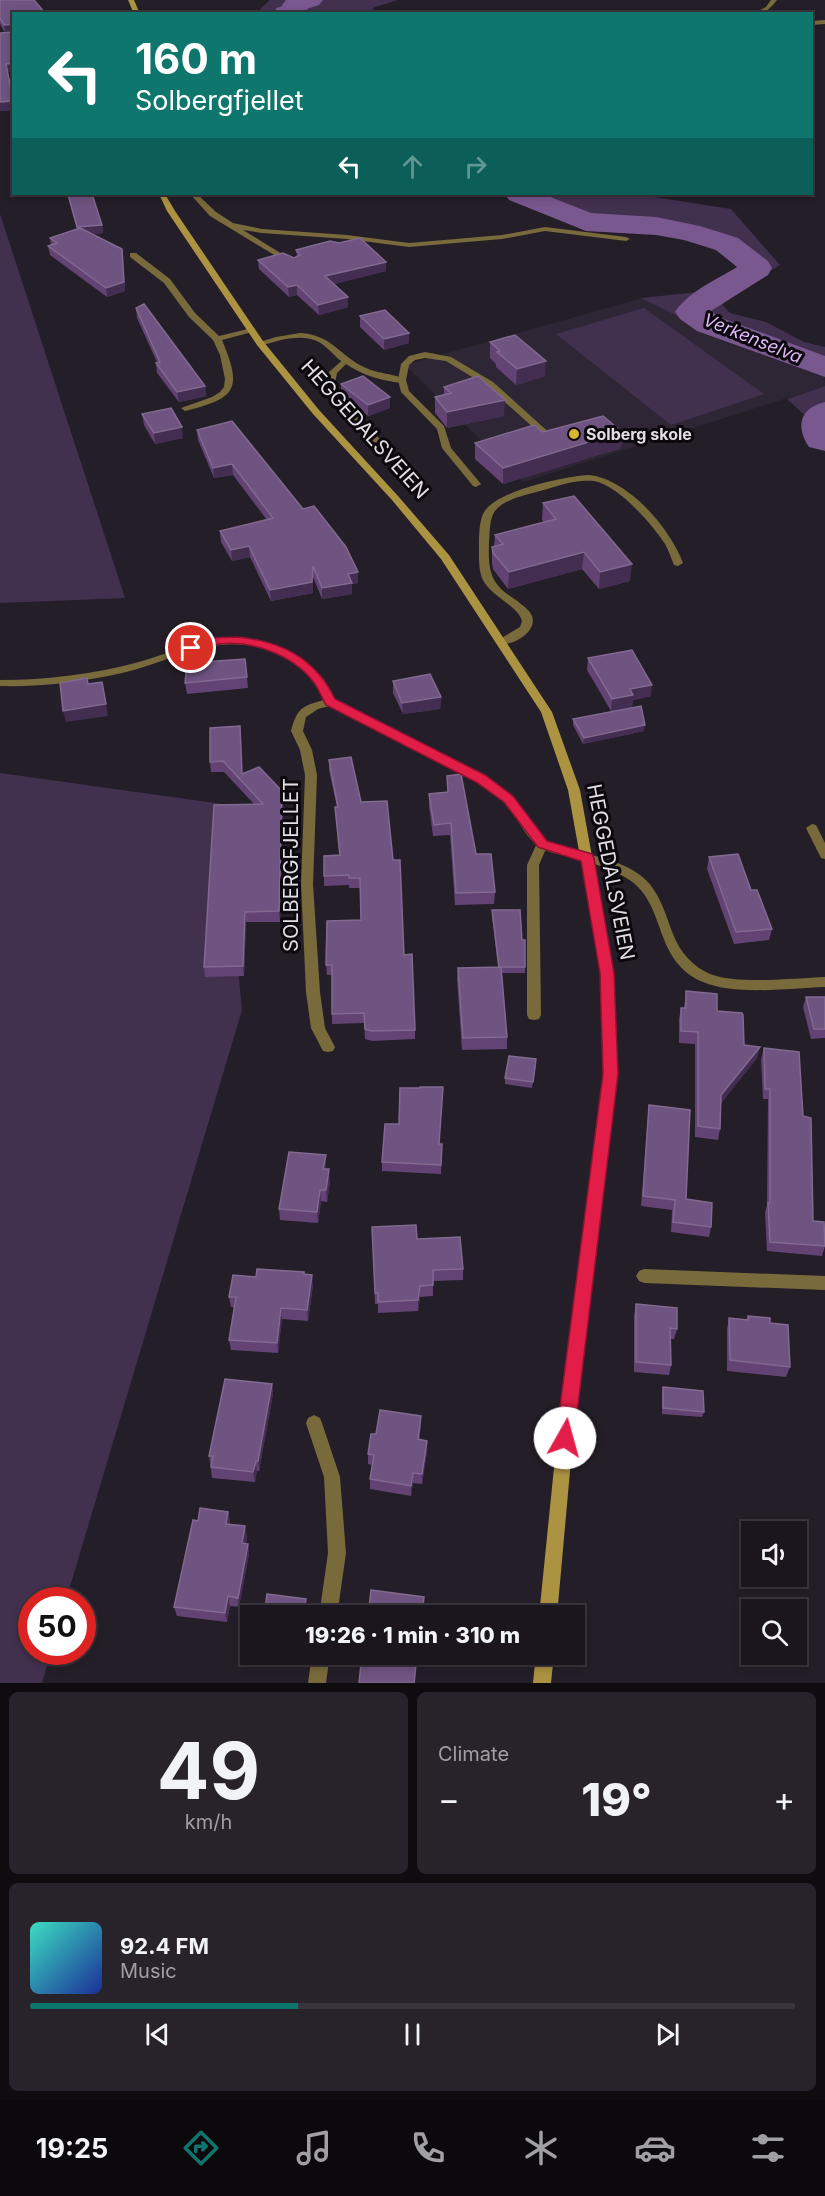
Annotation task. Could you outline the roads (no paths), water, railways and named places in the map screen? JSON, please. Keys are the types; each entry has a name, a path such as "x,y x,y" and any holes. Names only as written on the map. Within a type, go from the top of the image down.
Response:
{"main road":[{"name":"HEGGEDALSVEIEN","path":"163,195 260,342 316,412 420,525 445,557 546,712 574,790 607,973 611,1074 562,1459 549,1605"},
{"path":"543,1683 544,1665"}],"street":[{"path":"760,12 768,8 774,0"},
{"path":"194,195 213,214 294,264"},
{"path":"231,225 262,231 347,237 409,246 502,237 545,230 626,239"},
{"path":"134,255 166,281 192,315 217,339 230,374 229,390 223,396 211,402 185,408"},
{"path":"217,339 252,331"},
{"path":"260,342 284,336 310,337 324,341 346,360 384,380 402,380"},
{"path":"476,484 447,448 441,428 405,392 402,380 405,364 412,358 425,355 448,359 490,384 549,437"},
{"path":"346,360 333,372 330,388 342,408 381,445"},
{"path":"501,642 525,630 527,619 524,613 497,592 487,580 484,561 486,530 488,513 497,504 513,496 576,479 597,479 610,482 639,508 671,547 678,563"},
{"path":"0,683 75,678 141,665 209,642 237,640 256,642 279,650 301,664 320,681 330,702 480,778 508,799 542,844 624,872 642,883 652,900 671,947 684,964 707,978 733,983 825,982"},
{"name":"SOLBERGFJELLET","path":"328,1047 318,1028 313,992 307,884 311,775 306,750 297,731 301,715 314,706 330,702"},
{"path":"812,828 825,855"},
{"path":"534,1015 533,865 542,844"},
{"path":"644,1276 825,1283"},
{"path":"314,1423 332,1477 337,1553 330,1605"},
{"path":"317,1683 319,1665"}],"waterway":[{"name":"Verkenselva","path":"296,12 294,5 311,0"},
{"path":"278,12 294,5"},
{"name":"Verkenselva","path":"521,195 586,222 656,226 690,232 727,244 757,268 702,302 691,312 708,324 825,367"},
{"name":"Verkenselva","path":"825,412 820,415 822,439 825,440"}],"place":[{"name":"Solberg skole","path":"574,434"}]}
